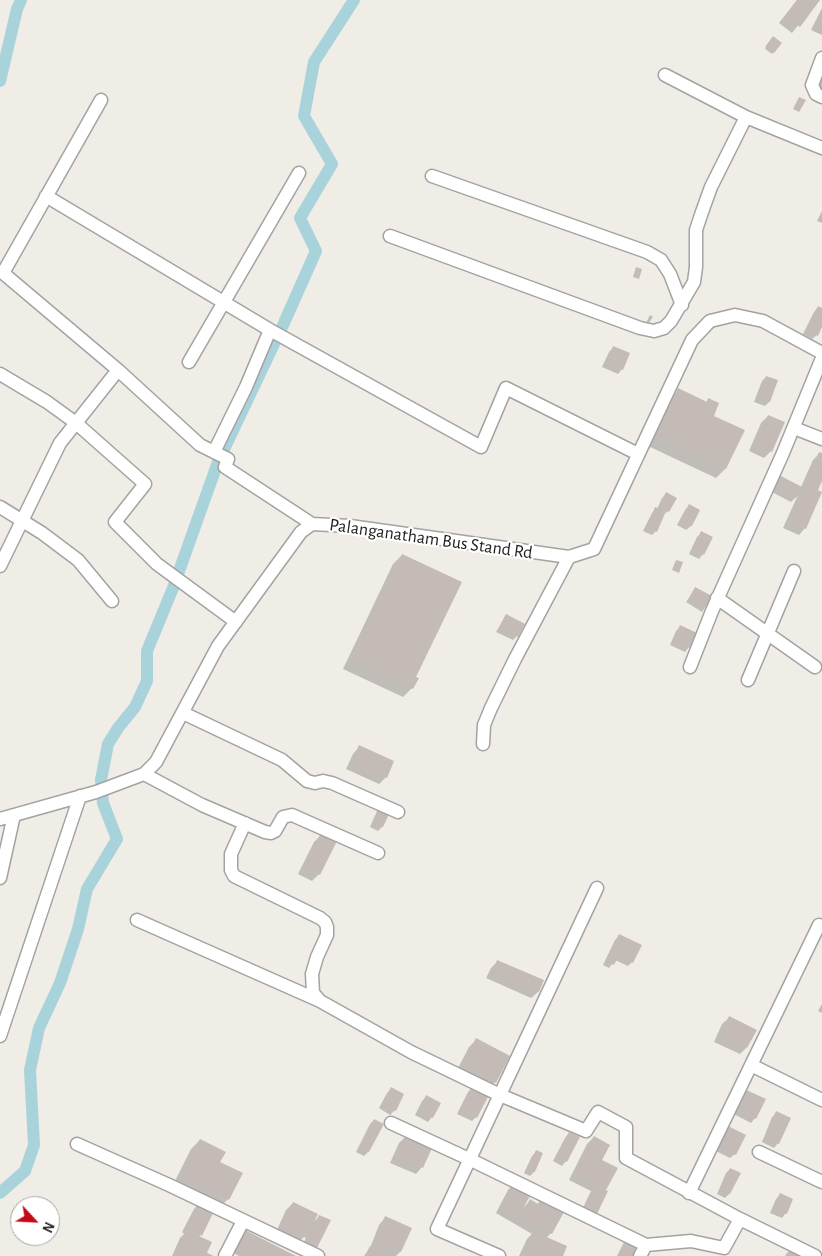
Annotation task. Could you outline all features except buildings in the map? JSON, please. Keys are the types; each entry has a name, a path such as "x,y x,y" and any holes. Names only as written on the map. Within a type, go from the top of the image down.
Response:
{"street":[{"path":"822,58 812,85 816,94 822,97"},
{"path":"664,76 746,117 822,148"},
{"path":"101,100 3,273 118,370 200,445 228,459 225,467 312,524"},
{"path":"390,236 640,328 654,331 664,328 682,304 696,275 695,240 702,212 711,187 746,117"},
{"path":"190,362 299,173"},
{"path":"432,176 647,252 660,260 670,274 682,304"},
{"path":"46,196 270,330 481,447 506,388 638,454"},
{"name":"Palanganatham Bus Stand Rd","path":"0,819 102,790 144,774 156,762 218,646 301,532 312,524 350,526 569,557 594,548 692,340 710,322 735,315 763,321 822,353"},
{"path":"214,452 246,387 270,330"},
{"path":"690,667 717,598 794,428 822,358"},
{"path":"0,566 60,443 118,370"},
{"path":"0,374 47,402 76,423 145,484 116,522 157,564 236,622"},
{"path":"794,428 822,439"},
{"path":"0,507 22,522 42,532 78,560 112,601"},
{"path":"483,744 484,724 491,708 569,557"},
{"path":"748,680 794,571"},
{"path":"717,598 815,667"},
{"path":"183,713 282,760 307,781 332,783 398,812"},
{"path":"144,774 172,791 271,833 275,831 283,817 292,815 378,853"},
{"path":"0,1036 80,796"},
{"path":"0,878 14,815"},
{"path":"245,823 231,854 231,870 234,876 325,922 327,927 326,935 312,974 313,993 320,1001"},
{"path":"499,1256 437,1229 597,888"},
{"path":"137,920 320,1001 411,1052 500,1095 586,1131 598,1112 626,1127 626,1158 689,1193 815,1256"},
{"path":"689,1193 818,925"},
{"path":"751,1065 822,1100"},
{"path":"391,1123 469,1159 643,1250 691,1241 724,1248 740,1219"},
{"path":"76,1144 169,1185 318,1256"},
{"path":"760,1152 822,1182"},
{"path":"225,1256 243,1221"}],"waterway":[{"path":"0,81 17,9 21,0"},
{"path":"0,1193 25,1171 34,1145 30,1070 39,1028 60,983 78,929 87,889 117,839 103,803 101,780 108,744 135,707 147,681 147,651 173,588 218,462 316,251 300,218 332,164 304,116 314,62 354,0"}]}
